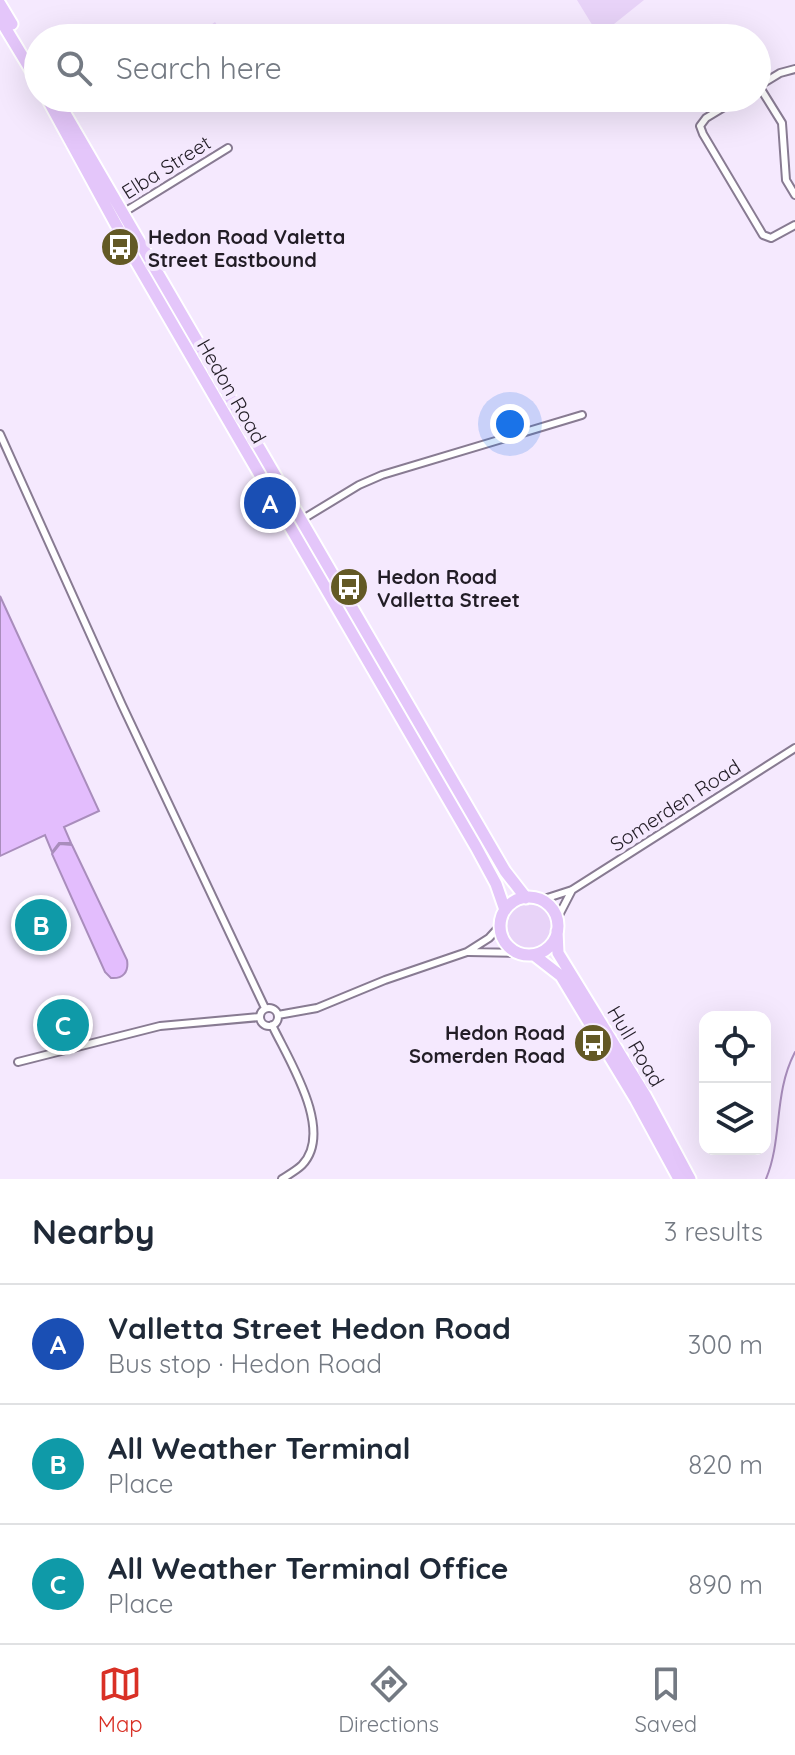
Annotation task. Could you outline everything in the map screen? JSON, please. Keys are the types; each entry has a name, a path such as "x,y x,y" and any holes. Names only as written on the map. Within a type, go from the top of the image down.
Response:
{"highway":[{"path":"0,4 24,44"},
{"path":"0,19 24,59"},
{"name":"Hedon Road","path":"55,112 137,263 476,847 496,884 505,910"},
{"name":"Hedon Road","path":"64,112 491,846 526,898"},
{"path":"526,898 541,900 548,905 557,925 549,947 534,955 517,953 505,942 500,926 505,910 526,898"},
{"name":"Hull Road","path":"557,925 558,953 630,1071 690,1179"},
{"name":"Hull Road","path":"534,955 561,976 679,1179"}],"street":[{"path":"771,79 795,69"},
{"path":"771,106 782,123 786,180 795,195"},
{"path":"716,112 700,126 703,134 763,235 771,238 795,225"},
{"name":"Elba Street","path":"121,214 228,148"},
{"path":"303,519 359,485 382,475 582,415"},
{"path":"0,434 18,480 265,1008"},
{"name":"Somerden Road","path":"541,900 572,890 795,748"},
{"path":"557,925 572,890"},
{"path":"278,1015 317,1008 385,980 467,952 489,938 500,926"},
{"path":"467,952 517,953"},
{"path":"260,1017 264,1025 277,1021 274,1008 265,1008"},
{"path":"260,1017 265,1008"},
{"path":"18,1062 160,1026 260,1017"},
{"path":"272,1025 310,1106 314,1128 311,1150 303,1164 282,1179"}],"shaded area":[{"path":"577,0 644,0 614,24 592,24"},
{"path":"0,596 99,811 64,827 71,843 59,843 52,852 45,835 0,856"},
{"path":"60,844 72,845 127,960 122,976 111,978 105,972 52,854"},
{"path":"529,904 545,911 552,927 545,943 529,950 513,943 506,927 513,911"}],"waterway":[{"path":"766,1179 775,1148 784,1084 795,1052"}],"place":[{"name":"Hedon Road Valetta Street Eastbound","path":"120,247"},
{"name":"Valletta Street Hedon Road","path":"270,503"},
{"name":"Hedon Road Valletta Street","path":"349,587"},
{"name":"All Weather Terminal","path":"41,925"},
{"name":"All Weather Terminal Office","path":"63,1025"},
{"name":"Hedon Road Somerden Road","path":"593,1043"}]}
